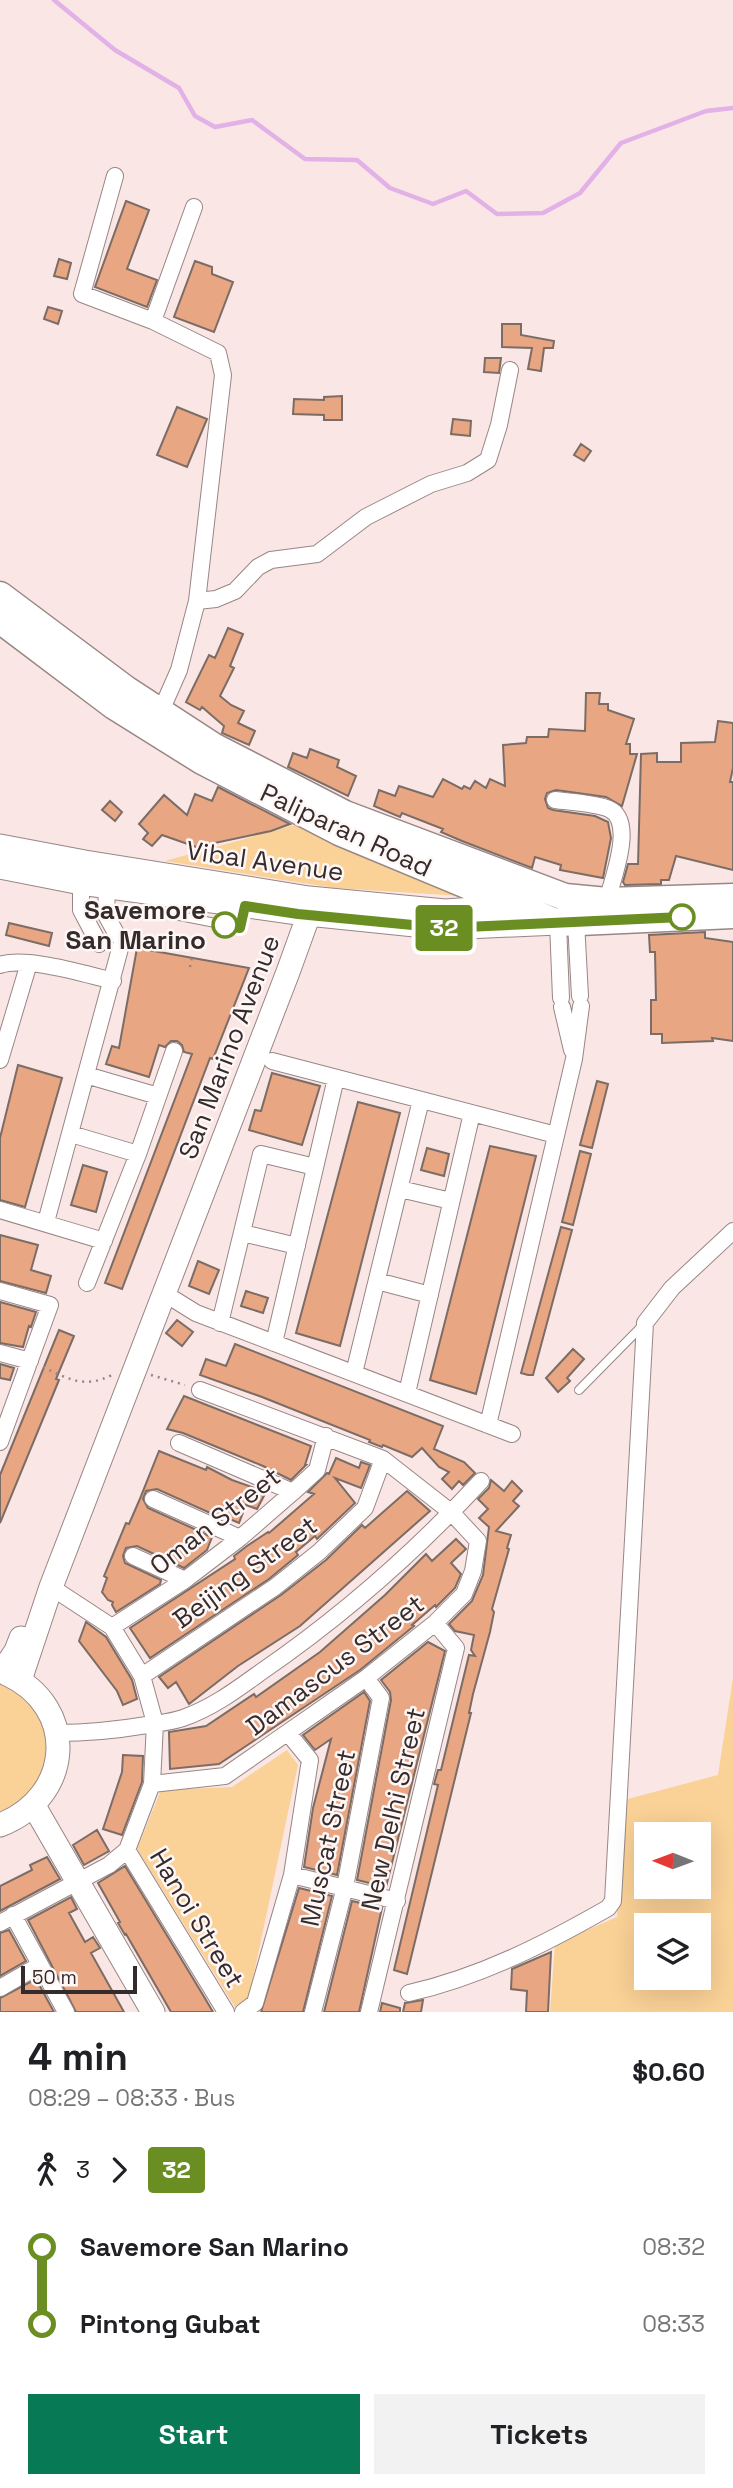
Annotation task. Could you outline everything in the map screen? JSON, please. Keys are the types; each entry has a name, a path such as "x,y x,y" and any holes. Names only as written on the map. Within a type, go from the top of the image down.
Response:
{"main road":[{"name":"Paliparan Road","path":"0,595 160,713 213,746 345,814 565,897 607,901 733,897"},
{"name":"Paliparan Road","path":"0,620 114,706 202,761 339,832 519,906 567,923 733,915"},
{"name":"Vibal Avenue","path":"0,846 163,895 245,906 445,911 519,906 565,897"},
{"name":"Vibal Avenue","path":"0,867 82,883 118,881 444,928 567,923"},
{"name":"San Marino Avenue","path":"7,1674 129,1370 305,909"},
{"name":"San Marino Avenue","path":"7,1674 51,1587 129,1370"},
{"path":"0,1825 17,1819 34,1806 50,1785 58,1760 57,1733 51,1714 40,1697 7,1674"},
{"path":"34,1806 153,2012"}],"street":[{"path":"115,176 82,294 153,321 218,353 223,374 197,601 179,670 160,713"},
{"path":"153,321 194,207"},
{"path":"197,601 216,599 235,591 258,567 271,561 317,554 366,517 431,485 467,474 488,460 499,425 510,370"},
{"path":"555,800 608,808 617,814 622,834 620,853 607,901"},
{"path":"46,1222 113,981 119,940 106,915 118,881"},
{"path":"82,883 81,910 102,948 113,981"},
{"path":"488,1424 574,1059 581,1001 565,897"},
{"path":"567,923 561,1002 574,1059"},
{"path":"0,965 8,962 29,963 113,981"},
{"path":"0,1060 29,963"},
{"path":"87,1283 138,1154 174,1051"},
{"path":"272,1061 556,1135"},
{"path":"86,1075 158,1096"},
{"path":"274,1343 336,1078"},
{"path":"354,1373 421,1100"},
{"path":"407,1393 472,1113"},
{"path":"71,1134 138,1154"},
{"path":"220,1322 261,1154 315,1167"},
{"path":"400,1189 452,1201"},
{"path":"0,1210 104,1241"},
{"path":"409,1993 468,1977 547,1942 608,1909 613,1901 645,1323 672,1288 733,1231"},
{"path":"242,1233 297,1246"},
{"path":"377,1281 430,1295"},
{"path":"0,1291 50,1305 30,1361 6,1408 0,1442"},
{"path":"174,1300 196,1313 512,1434"},
{"path":"0,1353 30,1361"},
{"name":"Damascus Street","path":"152,1784 225,1776 366,1678 435,1623 464,1594 473,1572 477,1551 478,1541 452,1513 383,1459 200,1390"},
{"name":"Oman Street","path":"113,1627 186,1580 293,1492 317,1470 326,1436"},
{"path":"179,1443 293,1492"},
{"name":"Beijing Street","path":"142,1676 275,1587 319,1552 365,1508 383,1459"},
{"path":"57,1733 106,1731 181,1719 208,1709 304,1642 369,1590 452,1513 481,1481"},
{"path":"153,1499 240,1538"},
{"path":"133,1556 186,1580"},
{"path":"51,1587 113,1627 142,1676 155,1723 152,1784 127,1850 108,1865 7,1919 40,1965 66,2012"},
{"name":"New Delhi Street","path":"369,2012 456,1648 435,1623"},
{"name":"Muscat Street","path":"313,2012 345,1887 381,1698 366,1678"},
{"path":"243,2012 255,2003 292,1875 310,1760 288,1733"},
{"name":"Hanoi Street","path":"127,1850 226,2012"},
{"path":"292,1875 397,1900"},
{"path":"0,1989 40,1965"}],"lane":[{"path":"579,1390 645,1323"}],"path":[{"path":"190,967 192,957"},
{"path":"30,1361 73,1379 92,1383 129,1370 200,1390"}],"shaded area":[{"path":"295,825 462,896 335,888 165,861"},
{"path":"733,1678 733,2012 550,2012 555,1944 617,1917 624,1800 718,1775"},
{"path":"0,1680 12,1686 39,1713 46,1730 47,1744 46,1759 34,1785 25,1796 0,1811"},
{"path":"287,1750 298,1765 249,1997 235,2007 137,1849 161,1790 232,1787"}],"building":[{"path":"126,201 149,210 127,269 157,280 147,307 95,287"},
{"path":"59,259 71,263 67,279 54,276"},
{"path":"195,261 212,267 212,274 233,282 214,332 174,317"},
{"path":"48,307 62,311 58,324 44,319"},
{"path":"502,324 521,324 521,335 554,341 553,348 544,348 541,371 528,369 532,348 502,347"},
{"path":"485,358 501,358 499,373 484,372"},
{"path":"342,396 342,420 324,420 324,415 293,414 294,399 324,400 324,397"},
{"path":"177,407 207,419 187,467 157,455"},
{"path":"453,419 471,421 470,436 451,434"},
{"path":"581,444 591,451 584,461 574,455"},
{"path":"228,628 243,634 230,666 234,668 220,696 244,711 238,723 255,731 249,745 222,733 224,726 202,707 200,710 186,702 209,655 215,658"},
{"path":"586,693 600,693 599,704 608,704 608,710 634,719 626,744 630,744 630,754 637,754 622,806 606,797 556,790 547,793 545,799 548,808 553,810 595,816 608,822 611,838 603,878 560,870 561,865 535,857 532,868 441,832 443,829 402,813 400,817 374,806 379,790 395,796 399,786 433,797 443,779 462,789 464,786 470,789 475,781 486,788 490,779 505,786 503,745 526,743 527,737 548,737 549,729 585,731"},
{"path":"718,721 733,723 733,768 730,782 733,782 733,870 676,856 669,880 661,880 661,884 625,885 623,882 628,864 638,864 641,754 657,753 657,762 681,762 681,743 715,742"},
{"path":"310,749 339,760 337,767 356,776 348,796 288,767 293,753 307,758"},
{"path":"218,787 290,824 271,831 196,847 162,835 152,846 143,839 148,833 139,824 164,795 187,815 195,794 212,801"},
{"path":"110,801 122,812 115,821 102,810"},
{"path":"9,923 52,933 49,946 6,935"},
{"path":"705,932 705,938 733,942 733,1041 712,1038 713,1041 662,1043 662,1034 651,1034 651,1000 656,1000 655,952 650,952 649,935"},
{"path":"137,948 249,968 213,1059 210,1058 122,1289 105,1283 192,1054 184,1052 177,1041 171,1041 165,1047 159,1045 149,1077 106,1064 112,1046 119,1048"},
{"path":"18,1065 62,1078 25,1207 0,1200 0,1138"},
{"path":"272,1073 320,1086 302,1145 249,1130 255,1110 261,1111"},
{"path":"597,1081 608,1084 592,1148 580,1145"},
{"path":"358,1102 400,1113 340,1346 296,1333"},
{"path":"490,1146 536,1156 476,1394 430,1380"},
{"path":"427,1148 449,1154 444,1176 421,1170"},
{"path":"580,1151 591,1154 573,1225 562,1222"},
{"path":"83,1165 107,1172 96,1212 71,1205"},
{"path":"561,1227 572,1230 533,1375 528,1375 521,1373"},
{"path":"0,1235 38,1245 31,1270 51,1276 46,1293 0,1281"},
{"path":"198,1261 219,1270 209,1294 189,1286"},
{"path":"246,1291 268,1298 263,1313 241,1306"},
{"path":"0,1302 36,1312 23,1347 0,1343"},
{"path":"177,1320 193,1332 182,1346 166,1333"},
{"path":"59,1330 74,1336 56,1379 59,1380 0,1523 0,1475"},
{"path":"235,1344 443,1426 434,1449 464,1462 475,1473 463,1485 459,1481 452,1489 442,1479 449,1472 439,1467 422,1448 412,1457 200,1375 206,1359 226,1366"},
{"path":"573,1349 584,1359 567,1378 570,1381 558,1392 546,1378"},
{"path":"0,1364 14,1368 10,1380 0,1378"},
{"path":"184,1396 311,1446 306,1465 291,1480 183,1433 167,1429"},
{"path":"159,1451 206,1470 207,1467 232,1480 266,1492 257,1509 246,1505 239,1523 220,1515 219,1517 157,1489 146,1491 143,1499 148,1508 212,1537 207,1550 184,1568 137,1546 126,1548 123,1556 125,1563 161,1580 160,1584 116,1612 113,1602 102,1592 107,1578 104,1576"},
{"path":"336,1458 359,1468 361,1462 370,1465 361,1488 335,1478 355,1503 317,1539 315,1536 296,1552 298,1555 269,1579 150,1658 130,1628 235,1559 234,1556 247,1546 269,1533 314,1494 308,1492 329,1474"},
{"path":"491,1480 504,1491 512,1481 522,1491 513,1501 519,1506 496,1531 511,1535 507,1548 509,1549 492,1609 494,1612 490,1632 407,1974 394,1970 438,1785 434,1784 438,1770 441,1770 469,1655 475,1656 471,1650 474,1635 455,1631 449,1624 472,1601 483,1575 489,1527 479,1518 488,1509 478,1499 489,1488"},
{"path":"407,1491 430,1511 300,1626 238,1666 189,1704 176,1682 168,1688 159,1677 281,1595 326,1560 362,1525 365,1528"},
{"path":"456,1539 466,1549 451,1563 461,1574 455,1588 360,1670 219,1764 170,1769 169,1732 206,1726 254,1694 256,1697 320,1652 385,1595 426,1554 432,1561"},
{"path":"86,1622 106,1637 132,1680 137,1699 123,1705 117,1691 79,1641"},
{"path":"428,1642 445,1651 386,1887 357,1880 391,1700 390,1692 381,1680"},
{"path":"364,1692 370,1701 337,1875 304,1867 313,1808 331,1739 315,1750 303,1735"},
{"path":"123,1755 143,1756 142,1782 122,1835 103,1829 122,1772"},
{"path":"97,1830 109,1851 84,1865 73,1845"},
{"path":"47,1857 60,1879 0,1911 0,1886 32,1870 30,1865"},
{"path":"125,1866 213,2012 171,2012 118,1923 120,1922 98,1883"},
{"path":"299,1888 332,1896 303,2012 261,2012"},
{"path":"71,1897 77,1909 69,1913 85,1942 93,1937 100,1948 91,1953 124,2012 76,2012 28,1920"},
{"path":"352,1901 382,1908 359,2012 324,2012"},
{"path":"9,1930 26,1961 0,1976 0,1933"},
{"path":"551,1952 548,2012 526,2012 527,1991 511,1989 512,1969"},
{"path":"36,1979 54,2012 0,2012 0,1998"},
{"path":"423,2000 421,2012 403,2012 405,2003"},
{"path":"382,2003 400,2008 400,2012 380,2012"}],"waterway":[{"path":"54,0 115,50 179,88 195,116 215,127 252,120 305,159 357,160 390,188 433,204 466,191 497,214 543,213 580,193 621,143 706,111 733,108"}],"bus line":[{"name":"32","path":"225,925 240,928 245,906 298,914 444,928 682,917"}],"place":[{"name":"Savemore San Marino","path":"225,925"}]}
